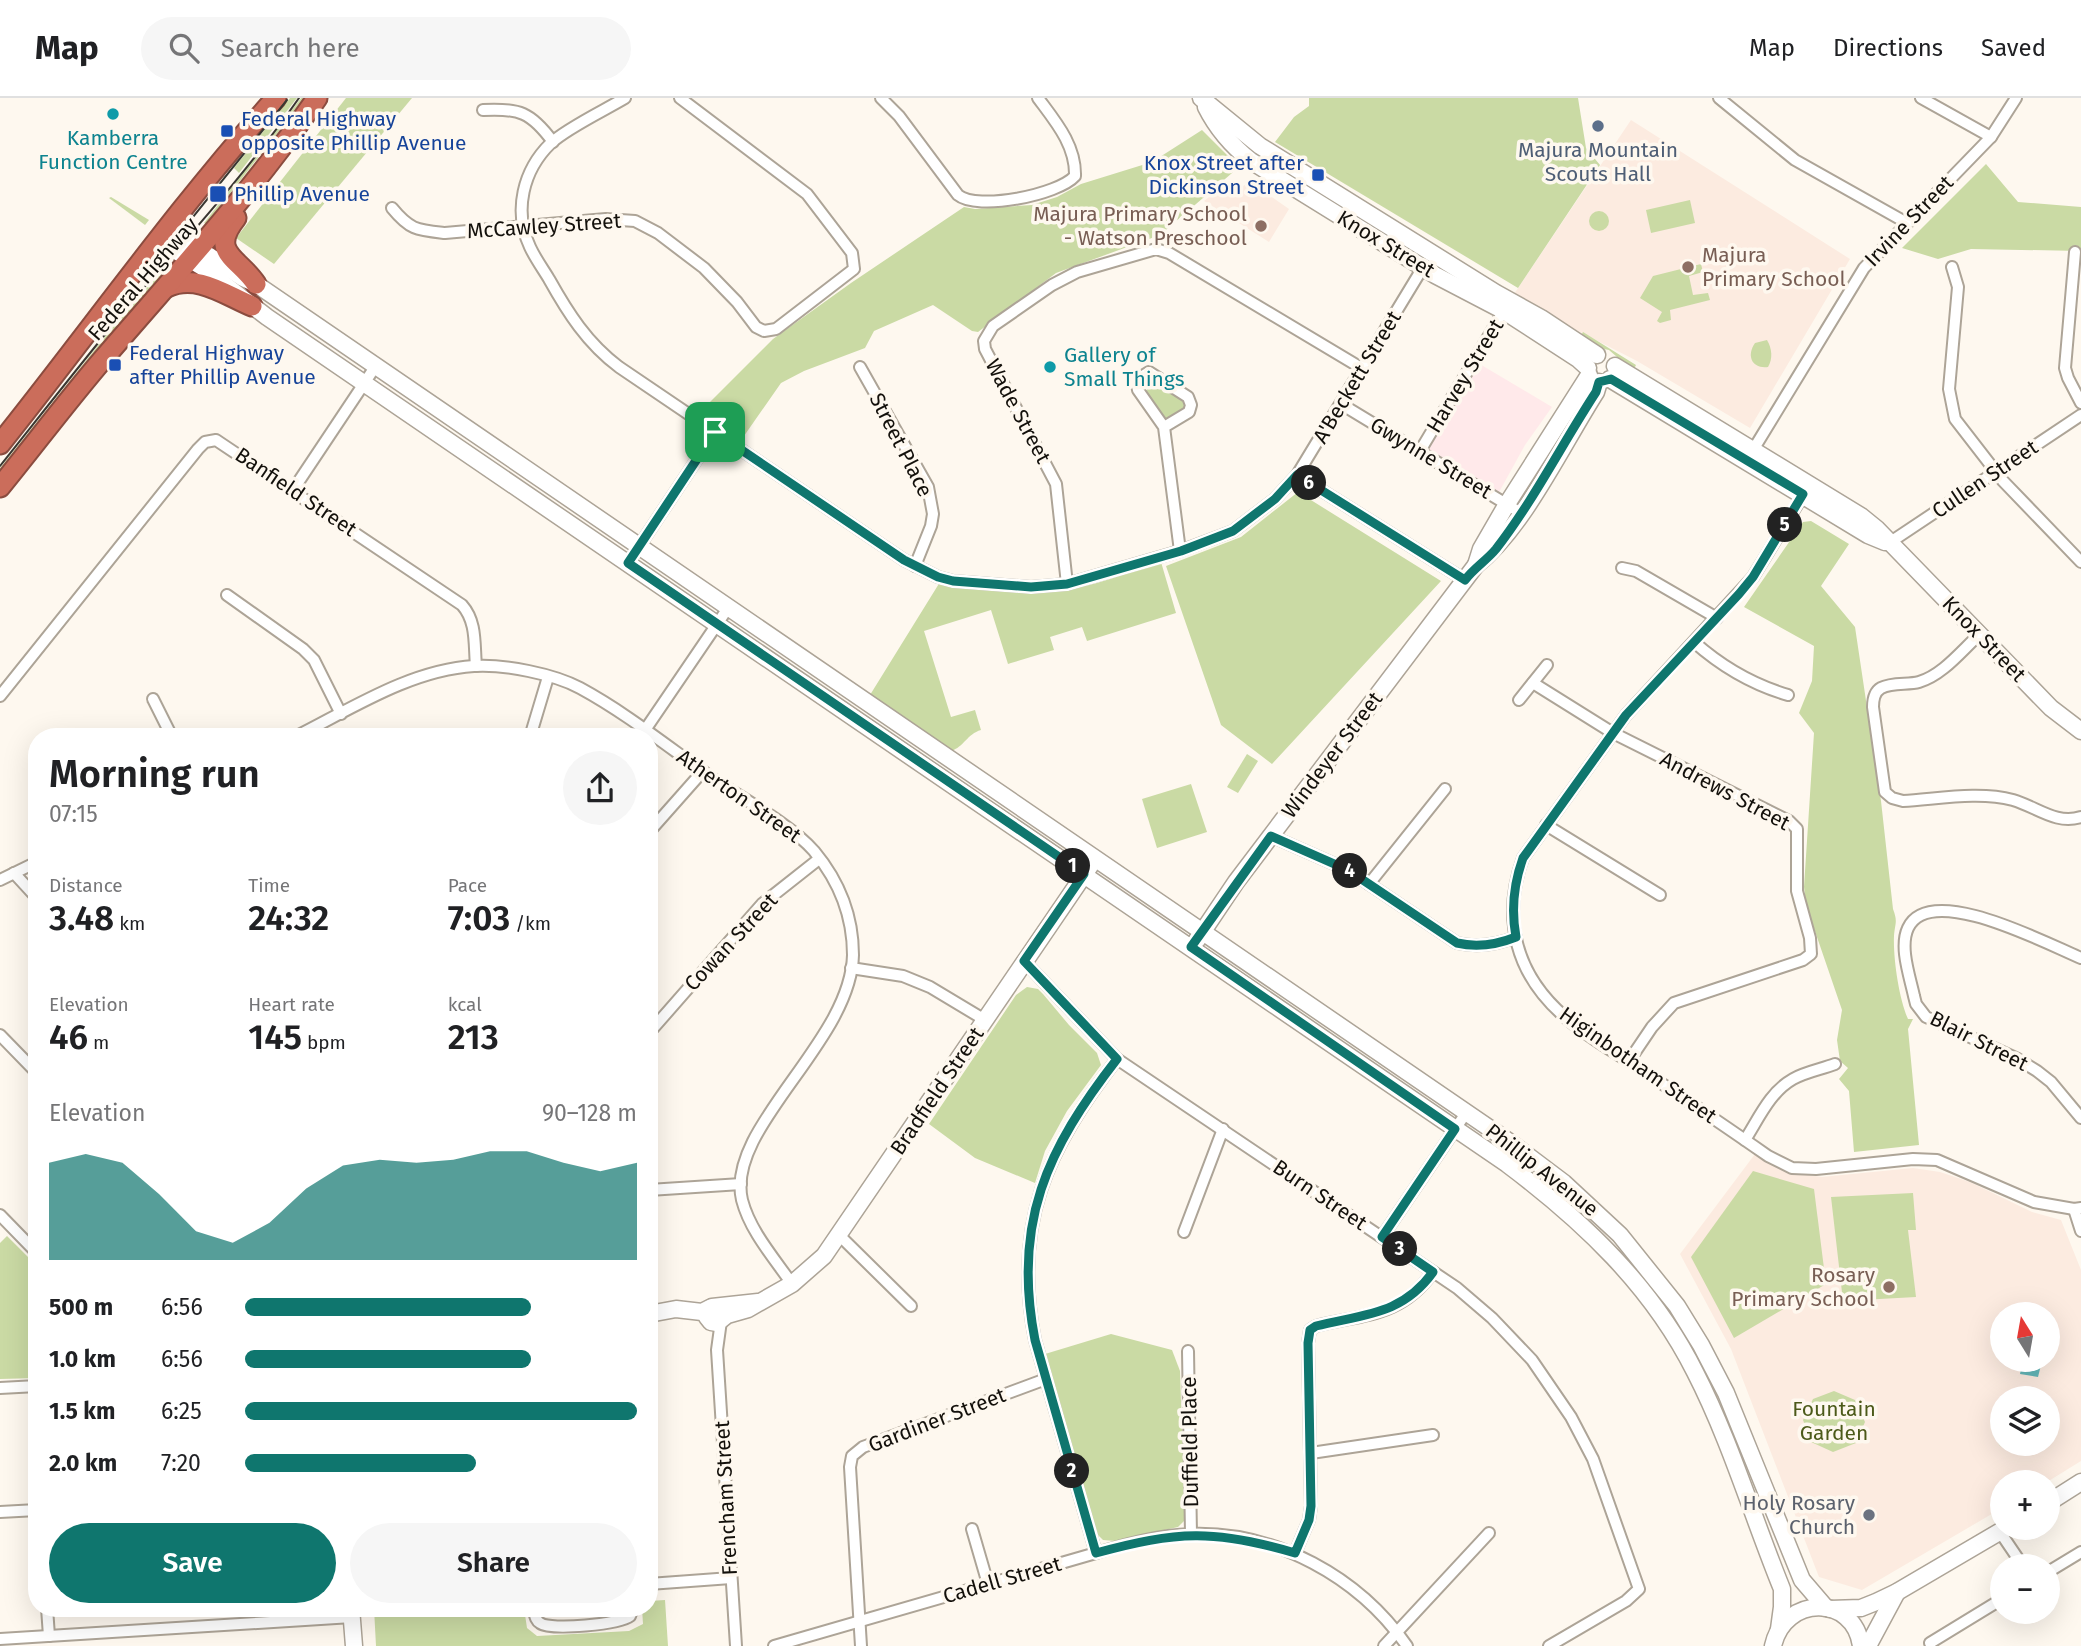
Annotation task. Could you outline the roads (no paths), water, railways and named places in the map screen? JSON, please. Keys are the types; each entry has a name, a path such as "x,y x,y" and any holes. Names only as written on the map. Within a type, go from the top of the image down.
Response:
{"highway":[{"name":"Federal Highway","path":"0,444 163,234 276,98"},
{"name":"Federal Highway","path":"0,487 102,360 195,255 277,153 317,98"},
{"path":"256,284 248,272 228,253 225,237 228,229 272,175 277,153"},
{"path":"167,287 184,281 195,281 252,306"}],"main road":[{"name":"Knox Street","path":"1202,99 1260,146 1428,260 1507,306 1600,371 1807,489 1861,516 1877,529 2051,708 2081,731"},
{"name":"Phillip Avenue","path":"163,234 195,255 256,284 1554,1175 1620,1235 1677,1306 1726,1393 1802,1580 1828,1609 1853,1624 1861,1646"},
{"name":"Phillip Avenue","path":"195,255 252,306 1191,947 1554,1199 1582,1224 1633,1278 1695,1370 1782,1589 1782,1607 1775,1639"},
{"name":"Windeyer Street","path":"1191,947 1271,836 1476,565 1494,552 1514,509 1596,392 1600,371"},
{"name":"Bradfield Street","path":"658,1316 692,1318 748,1309 792,1284 817,1263 839,1235 1095,859"},
{"path":"2060,1495 2081,1482"},
{"path":"1775,1639 1797,1612 1813,1607 1861,1608 1897,1592 1990,1538"},
{"path":"1868,1646 1897,1592"},
{"path":"352,1617 354,1646"}],"street":[{"name":"A'Beckett Street","path":"625,98 553,142 530,172 523,190 522,214 529,246 576,324 591,343 619,367 915,566 953,581 1031,587 1067,584 1181,551 1233,531 1275,499 1297,475 1428,260"},
{"name":"McCawley Street","path":"392,208 404,224 421,230 445,233 606,219 635,221 658,233 704,268 757,327 764,331 776,329 854,269 852,253 807,194 680,98"},
{"path":"881,98 899,116 958,195 969,200 1023,199 1063,186 1075,176 1075,167 1065,135 1038,98"},
{"path":"1719,98 1795,160 1906,223"},
{"path":"1921,98 1991,137"},
{"name":"Irvine Street","path":"1750,455 1857,277 1991,137 2016,98"},
{"path":"483,110 505,109 522,112 537,121 553,142"},
{"name":"Wade Street","path":"1067,584 1056,484 985,349 984,341 987,335 1004,317 1064,278 1156,248 1169,253 1363,369"},
{"path":"2075,252 2065,368 2081,403"},
{"path":"1952,267 1958,287 1949,389 1955,419 1996,472 2081,562"},
{"name":"Harvey Street","path":"1420,451 1507,306"},
{"path":"293,490 375,367"},
{"name":"Street Place","path":"860,367 928,487 933,514 915,566"},
{"path":"1164,428 1189,412 1191,405 1188,397 1149,372 1136,380 1138,390 1164,428 1181,551"},
{"name":"Gwynne Street","path":"1341,404 1514,509"},
{"name":"Cullen Street","path":"1889,543 2081,415"},
{"path":"628,563 715,432"},
{"name":"Banfield Street","path":"0,696 205,442 216,440 225,443 462,604 471,615 474,625 476,666"},
{"path":"1297,475 1465,580"},
{"name":"Higinbotham Street","path":"1807,489 1753,577 1626,715 1523,858 1517,875 1513,916 1524,966 1548,1002 1567,1019 1768,1156 1792,1168 1816,1169 1913,1159 1937,1160 2034,1202 2077,1209"},
{"path":"1622,568 1636,571 1717,618"},
{"path":"227,595 303,649 314,660 341,715"},
{"path":"646,728 728,608"},
{"path":"1980,634 1929,678 1880,688 1875,694 1873,708 1885,792 1892,799 1903,802 1987,796 2015,801 2061,820 2081,817"},
{"path":"1693,642 1706,653 1762,687 1788,695"},
{"name":"Atherton Street","path":"314,728 412,680 476,666 517,669 578,687 642,728"},
{"path":"1520,700 1547,666"},
{"path":"533,728 548,677"},
{"name":"Andrews Street","path":"1533,683 1613,733 1793,824 1797,829 1797,891 1811,954 1803,960 1674,1003 1652,1027 1629,1061"},
{"path":"153,699 168,728"},
{"name":"Atherton Street","path":"658,739 804,840 833,877 844,900 851,933 851,968 836,1016 748,1148 741,1184 747,1216 792,1284"},
{"path":"658,822 703,771"},
{"path":"1369,884 1444,789"},
{"path":"1546,825 1660,895"},
{"path":"1271,836 1348,870 1457,943 1489,946 1516,937"},
{"name":"Cowan Street","path":"658,1023 762,904 819,859"},
{"path":"0,880 28,866"},
{"path":"14,873 28,888"},
{"name":"Blair Street","path":"2081,958 1980,915 1950,911 1917,916 1908,928 1906,936 1906,952 1914,996 1926,1017 2016,1058 2037,1071 2051,1082 2081,1118"},
{"name":"Burn Street","path":"1024,961 1117,1059 1433,1272 1478,1305 1532,1360 1571,1417 1593,1460 1639,1589 1634,1596 1549,1646"},
{"path":"851,968 903,976 930,987 985,1020"},
{"path":"0,1035 28,1064"},
{"path":"1096,1553 1029,1310 1027,1256 1035,1207 1044,1179 1061,1142 1117,1059"},
{"path":"1745,1140 1772,1097 1783,1086 1796,1077 1835,1064"},
{"path":"1382,1237 1466,1113"},
{"path":"1184,1232 1223,1129"},
{"path":"658,1189 741,1184"},
{"path":"2077,1209 2081,1231"},
{"path":"0,1215 28,1244"},
{"path":"839,1235 911,1306"},
{"path":"1295,1553 1311,1513 1310,1330 1316,1326 1392,1308 1415,1294 1433,1272"},
{"name":"Frencham Street","path":"715,1316 736,1646"},
{"name":"Duffield Place","path":"1188,1351 1191,1534"},
{"name":"Gardiner Street","path":"861,1646 850,1467 852,1455 863,1447 1046,1379"},
{"path":"0,1388 28,1386"},
{"path":"1311,1453 1433,1435"},
{"path":"0,1512 28,1510"},
{"path":"972,1529 988,1584"},
{"path":"1384,1646 1489,1533"},
{"name":"Cadell Street","path":"774,1646 1096,1553 1145,1540 1191,1534 1242,1538 1295,1553 1359,1594 1397,1632 1407,1646"},
{"path":"2060,1565 2081,1552"},
{"path":"658,1583 731,1578"},
{"path":"1930,1643 1990,1606"},
{"path":"48,1617 49,1636"},
{"path":"0,1639 299,1617"},
{"path":"536,1617 538,1622 544,1625 555,1626 617,1622 628,1617"}],"water":[{"path":"2020,1372 2039,1372 2038,1377"}],"tram line":[{"path":"0,466 130,304 238,178 299,98"},
{"path":"160,258 287,100"}],"place":[{"name":"Kamberra Function Centre","path":"113,114"},
{"name":"Majura Mountain Scouts Hall","path":"1598,126"},
{"name":"Federal Highway opposite Phillip Avenue","path":"227,131"},
{"name":"Knox Street after Dickinson Street","path":"1318,175"},
{"name":"Phillip Avenue","path":"218,194"},
{"name":"Majura Primary School - Watson Preschool","path":"1261,226"},
{"name":"Majura Primary School","path":"1688,267"},
{"name":"Federal Highway after Phillip Avenue","path":"115,365"},
{"name":"Gallery of Small Things","path":"1050,367"},
{"name":"Rosary Primary School","path":"1889,1287"},
{"name":"Holy Rosary Church","path":"1869,1515"}],"park label":[{"name":"Fountain Garden","path":"1834,1421"}]}
